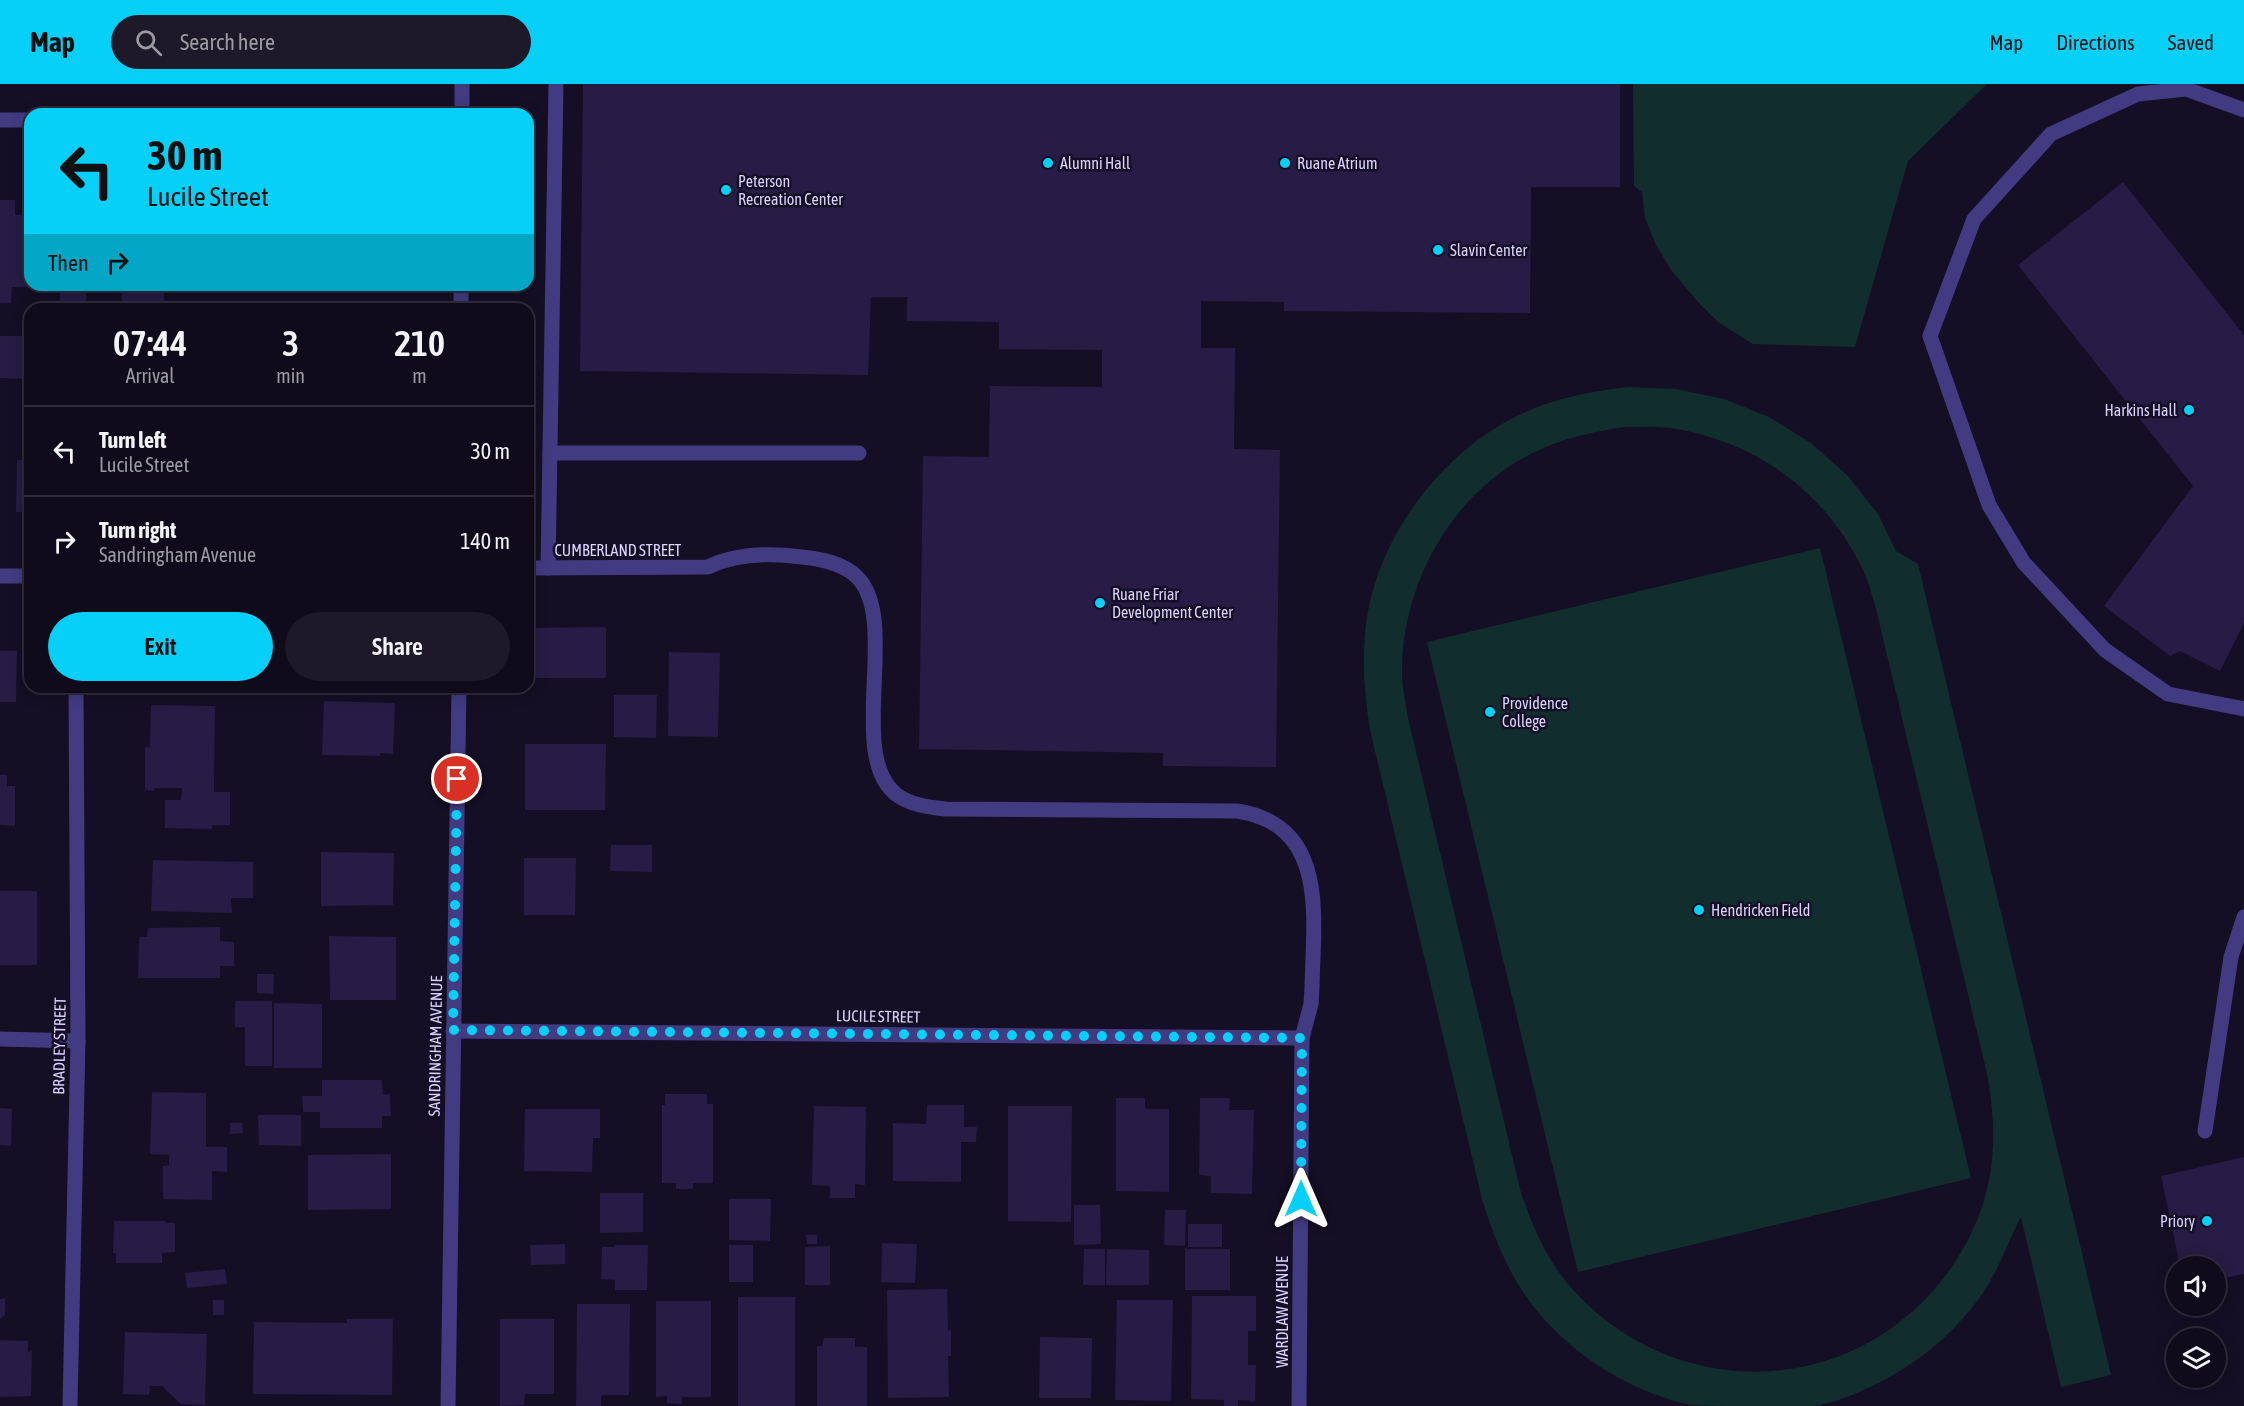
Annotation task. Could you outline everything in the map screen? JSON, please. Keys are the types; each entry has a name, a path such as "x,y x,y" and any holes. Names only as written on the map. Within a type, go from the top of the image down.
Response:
{"street":[{"path":"462,84 462,108"},
{"path":"548,568 556,84"},
{"path":"2244,110 2186,89 2139,94 2051,134 1974,219 1930,336 1989,505 2024,563 2105,650 2168,694 2244,709"},
{"path":"0,120 24,120"},
{"path":"550,453 859,453"},
{"name":"CUMBERLAND STREET","path":"534,568 708,567 741,556 796,556 832,562 857,576 871,600 874,734 878,761 888,785 906,800 918,805 945,809 1237,811 1258,816 1284,832 1299,849 1312,883 1311,1004 1302,1038"},
{"path":"0,576 24,576"},
{"name":"BRADLEY STREET","path":"70,1406 78,1041 76,693"},
{"name":"SANDRINGHAM AVENUE","path":"448,1406 459,693"},
{"path":"2205,1131 2231,957 2244,917"},
{"name":"LUCILE STREET","path":"453,1030 1302,1038"},
{"name":"WARDLAW AVENUE","path":"1299,1406 1302,1038"},
{"path":"0,1039 78,1041"}],"green space":[{"path":"1633,84 1987,84 1908,161 1855,347 1753,344 1718,322 1698,302 1671,270 1656,245 1645,218 1642,192 1634,186"},
{"path":"1628,387 1676,389 1724,399 1769,417 1811,443 1847,475 1878,514 1896,551 1918,564 2111,1375 2061,1387 2021,1217 1989,1284 1969,1312 1945,1337 1925,1354 1878,1383 1845,1398 1813,1406 1690,1405 1664,1398 1638,1387 1613,1375 1568,1342 1530,1302 1510,1269 1496,1240 1482,1199 1370,730 1364,683 1365,635 1371,599 1382,564 1398,530 1419,499 1444,470 1472,445 1502,424 1535,408 1569,397","holes":["1625,427 1665,427 1702,435 1732,445 1759,458 1808,494 1848,542 1869,584 1876,609 1988,1078 1993,1128 1990,1177 1980,1213 1954,1264 1931,1293 1893,1327 1849,1352 1803,1367 1755,1372 1707,1367 1661,1352 1617,1329 1578,1295 1551,1260 1531,1221 1521,1193 1408,718 1402,672 1405,637 1412,603 1424,569 1441,538 1461,509 1486,484 1514,463 1566,440"]},
{"name":"Hendricken Field","path":"1820,548 1971,1178 1578,1272 1427,642"}],"building":[{"path":"583,84 1620,84 1620,187 1531,187 1530,313 1284,311 1284,302 1201,301 1201,348 1235,348 1234,449 1280,450 1276,767 1163,766 1163,753 919,749 923,456 989,457 990,386 1102,387 1102,350 999,349 999,322 907,321 907,297 871,297 868,375 580,371"},
{"name":"Harkins Hall","path":"2123,182 2244,335 2244,623 2220,671 2180,651 2170,656 2104,606 2193,486 2018,265"},
{"path":"0,200 15,200 15,215 24,215 24,287 12,287 11,303 0,303"},
{"path":"60,291 86,291 86,301 60,301"},
{"path":"288,291 305,291 305,293 288,293"},
{"path":"122,292 164,292 164,303 122,303"},
{"path":"0,336 24,336 24,379 0,378"},
{"path":"17,460 24,460 24,512 16,512"},
{"path":"606,627 606,678 534,678 534,628"},
{"path":"0,651 17,651 16,702 0,702"},
{"path":"669,652 720,653 718,737 668,736"},
{"path":"614,695 657,695 656,738 614,737"},
{"path":"324,701 395,703 393,754 380,753 380,756 322,755"},
{"path":"151,705 215,706 214,792 230,792 230,825 212,825 212,829 165,828 165,800 181,800 182,788 145,790 145,747 150,747"},
{"path":"525,744 606,744 605,810 525,810"},
{"path":"0,775 7,775 7,786 15,786 15,826 0,825"},
{"path":"611,845 652,845 652,872 610,871"},
{"path":"321,852 394,853 393,905 321,906"},
{"path":"524,858 576,858 575,915 524,915"},
{"path":"153,860 253,862 253,898 231,898 232,913 151,911"},
{"path":"0,891 37,891 37,965 0,965"},
{"path":"220,927 220,941 234,942 234,966 220,966 220,978 138,978 139,937 147,937 148,928"},
{"path":"329,936 396,937 396,1000 330,1000"},
{"path":"257,974 274,974 273,994 257,993"},
{"path":"235,1001 272,1001 272,1066 245,1066 245,1027 235,1027"},
{"path":"274,1003 322,1004 322,1068 274,1068"},
{"path":"322,1080 382,1080 383,1095 390,1094 391,1116 382,1116 382,1128 320,1128 320,1112 303,1112 302,1096 322,1096"},
{"path":"152,1092 206,1093 206,1147 227,1147 227,1172 212,1171 212,1200 163,1199 163,1166 169,1165 169,1155 150,1154"},
{"path":"665,1094 707,1094 707,1104 713,1104 713,1183 693,1183 693,1189 676,1189 676,1183 662,1183 662,1105 665,1105"},
{"path":"1116,1098 1145,1098 1145,1109 1169,1109 1169,1192 1116,1191"},
{"path":"1200,1098 1230,1098 1229,1110 1254,1110 1252,1194 1211,1193 1211,1176 1199,1175"},
{"path":"927,1105 964,1105 964,1127 977,1127 976,1142 961,1142 961,1182 893,1181 893,1123 926,1124"},
{"path":"814,1106 866,1107 865,1185 855,1184 855,1198 830,1198 830,1186 812,1185"},
{"path":"1008,1106 1072,1106 1071,1222 1008,1221"},
{"path":"0,1108 12,1109 11,1146 0,1145"},
{"path":"525,1109 600,1109 600,1138 593,1138 592,1172 524,1171"},
{"path":"258,1115 301,1115 301,1146 259,1145"},
{"path":"230,1123 242,1123 243,1133 230,1134"},
{"path":"391,1154 391,1209 308,1210 308,1155"},
{"name":"Priory","path":"2244,1157 2244,1274 2226,1278 2226,1256 2178,1256 2161,1176"},
{"path":"600,1193 643,1193 643,1232 600,1233"},
{"path":"729,1199 771,1199 770,1241 729,1240"},
{"path":"1074,1205 1100,1205 1101,1244 1074,1245"},
{"path":"1165,1210 1186,1210 1185,1246 1164,1245"},
{"path":"114,1221 175,1223 175,1252 162,1253 162,1263 116,1263 116,1253 113,1253"},
{"path":"1188,1224 1222,1224 1222,1247 1188,1247"},
{"path":"806,1235 817,1235 817,1244 807,1244"},
{"path":"882,1243 917,1244 915,1283 881,1282"},
{"path":"565,1244 565,1264 531,1265 530,1245"},
{"path":"615,1245 648,1245 647,1290 615,1290 615,1280 601,1279 602,1247 615,1247"},
{"path":"729,1245 753,1245 753,1282 729,1282"},
{"path":"830,1246 830,1285 805,1285 805,1247"},
{"path":"1084,1249 1105,1249 1105,1285 1083,1285"},
{"path":"1107,1249 1149,1250 1149,1285 1106,1285"},
{"path":"1185,1249 1230,1249 1230,1290 1185,1290"},
{"path":"225,1269 227,1284 187,1288 185,1273"},
{"path":"947,1289 948,1331 951,1330 951,1356 948,1356 949,1397 888,1398 887,1290"},
{"path":"1192,1296 1256,1296 1256,1331 1248,1331 1248,1365 1256,1365 1255,1401 1238,1400 1238,1406 1224,1406 1224,1400 1191,1399"},
{"path":"738,1297 795,1297 795,1406 738,1406"},
{"path":"5,1298 5,1315 0,1319 0,1299"},
{"path":"213,1300 224,1300 224,1315 213,1315"},
{"path":"1117,1300 1173,1300 1171,1401 1115,1400"},
{"path":"656,1301 711,1301 711,1397 682,1397 682,1404 667,1403 667,1396 656,1397"},
{"path":"577,1304 630,1304 629,1395 601,1395 601,1406 576,1406"},
{"path":"347,1319 393,1319 392,1395 253,1394 254,1322 347,1323"},
{"path":"500,1319 554,1319 554,1394 525,1394 524,1405 500,1406"},
{"path":"125,1332 207,1334 205,1405 181,1404 162,1386 150,1386 149,1395 123,1394"},
{"path":"1040,1337 1092,1338 1091,1398 1039,1398"},
{"path":"824,1338 855,1338 855,1347 867,1347 867,1406 817,1406 817,1346 822,1346"},
{"path":"0,1340 28,1341 28,1352 32,1351 31,1396 0,1397"}],"place":[{"name":"Alumni Hall","path":"1048,163"},
{"name":"Ruane Atrium","path":"1285,163"},
{"name":"Peterson Recreation Center","path":"726,190"},
{"name":"Slavin Center","path":"1438,250"},
{"name":"Harkins Hall","path":"2189,410"},
{"name":"Ruane Friar Development Center","path":"1100,603"},
{"name":"Providence College","path":"1490,712"},
{"name":"Hendricken Field","path":"1699,910"},
{"name":"Priory","path":"2207,1221"}],"route":[{"path":"457,779 453,1030 1302,1038 1301,1199"}]}
